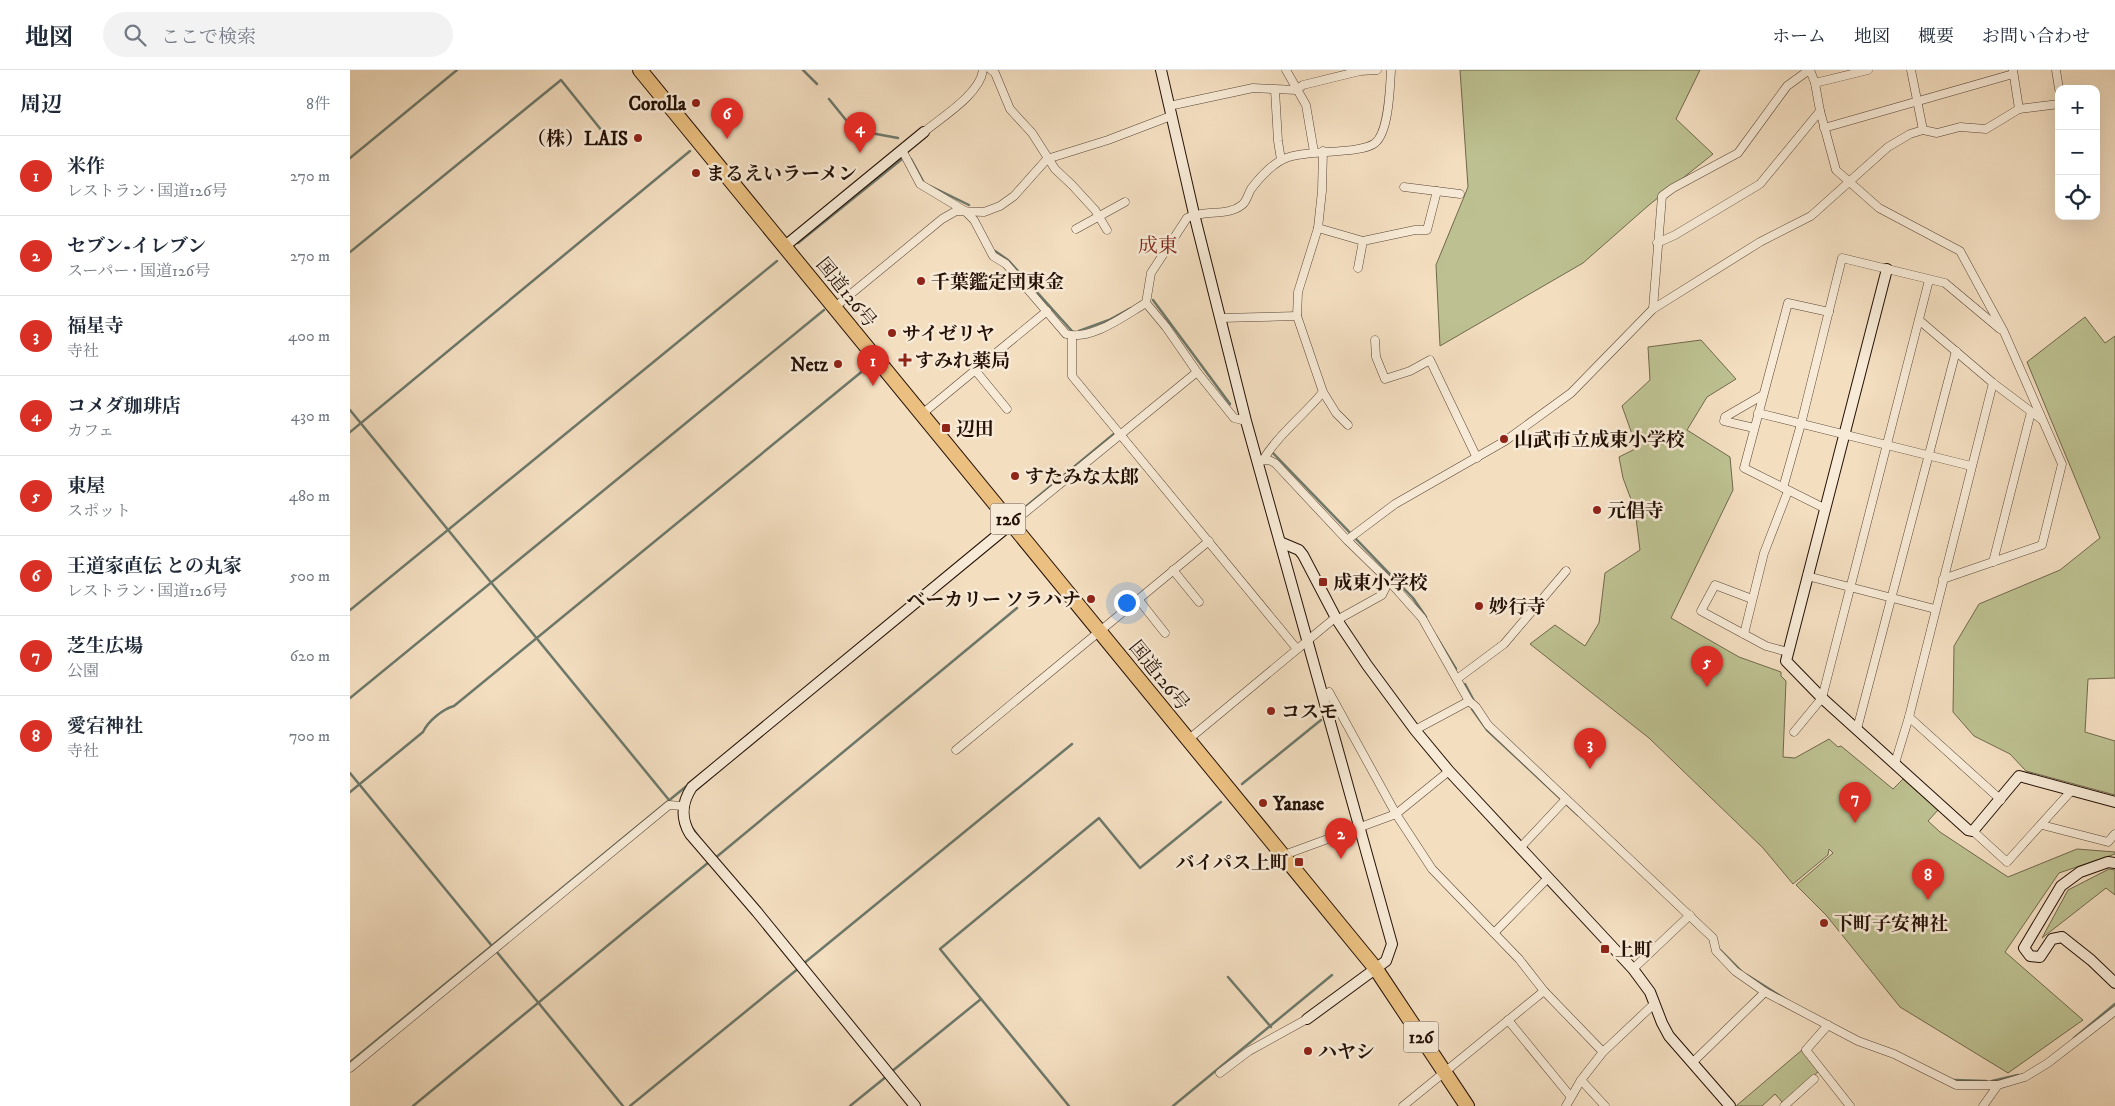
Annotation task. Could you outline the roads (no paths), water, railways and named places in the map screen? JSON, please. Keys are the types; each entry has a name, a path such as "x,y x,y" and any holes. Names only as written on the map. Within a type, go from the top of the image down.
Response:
{"highway":[{"name":"国道126号","path":"640,70 1376,968 1467,1106"}],"street":[{"path":"785,246 974,91 982,78 983,70"},
{"path":"991,70 1010,109 1032,133 1048,159 1095,210 1107,230"},
{"path":"1161,70 1194,214 1246,421 1260,461 1280,542 1392,944 1388,958 1376,968 1307,1019 1249,1051 1220,1073"},
{"path":"1286,70 1306,105 1314,152"},
{"path":"1327,70 1329,80"},
{"path":"835,307 942,219 956,211 984,212 1000,206 1014,196 1048,159 1108,140 1170,111 1253,88 1296,90 1303,85 1360,71 1377,70"},
{"path":"1246,421 1234,418 1197,372 1146,302 1151,273 1155,264 1187,218 1194,214 1237,208 1244,203 1251,189 1262,177 1281,160 1314,152 1363,148 1374,143 1381,135 1391,70"},
{"path":"1653,309 1662,196 1738,153 1787,86 1809,70 1815,83 1824,128 1836,170 1879,208 1960,251 2004,332 2062,464 2042,545 1943,578"},
{"path":"1815,83 1868,70"},
{"path":"1911,70 1923,130"},
{"path":"2056,70 2058,85"},
{"path":"1824,128 1918,102 2013,72 2019,110"},
{"path":"1274,90 1281,160"},
{"path":"1350,538 1395,504 1505,441 1571,393 1653,309 1760,242 1811,216 1888,147 1910,134 1923,130 1937,134 1960,127 1986,128 2019,110 2055,105"},
{"path":"1657,243 1675,235 1760,184 1820,111"},
{"path":"902,150 920,184 965,211 974,220 993,256 1006,264 1066,334 1072,336 1105,327 1146,302"},
{"path":"1323,151 1322,191 1318,228 1298,292 1297,316 1323,392 1336,413 1348,425"},
{"path":"1404,187 1460,194"},
{"path":"1318,228 1363,241 1415,230 1428,230 1437,191"},
{"path":"1076,229 1099,218 1124,202"},
{"path":"1358,268 1363,241"},
{"path":"1744,634 1764,553 1785,489 1842,258 1944,283 2004,332"},
{"path":"1887,270 1786,661 1857,730 1968,830 1974,831 2007,862 2072,790"},
{"path":"1794,732 1822,698 1929,280"},
{"path":"1824,508 1744,468 1788,303 1829,312"},
{"path":"922,414 1047,311"},
{"path":"1220,318 1297,316"},
{"path":"1919,320 1993,383 2042,421"},
{"path":"1072,336 1072,376 1297,649"},
{"path":"1375,340 1376,357 1384,379 1410,371 1430,360 1477,458"},
{"path":"1857,730 1956,351"},
{"path":"975,370 1007,409"},
{"path":"915,1106 757,912 690,834 684,820 683,806 692,787 1197,372"},
{"path":"1895,763 1909,717 1993,383"},
{"path":"1260,461 1306,413 1323,392"},
{"path":"1754,428 1724,421 1725,417 1763,396"},
{"path":"1993,562 2031,412"},
{"path":"1758,413 1971,466"},
{"path":"1260,461 1275,463 1350,538 1422,618 1472,703 1494,732 1688,917 1715,944 1735,971 1765,992 1858,1042 1894,1054 1956,1085 1998,1085 2025,1077 2048,1063 2115,1011"},
{"path":"956,750 1099,630 1209,542"},
{"path":"1280,542 1299,550 1303,555 1337,618 1366,665 1415,730 1449,771 1633,969 1650,992 1669,1036 1730,1106"},
{"path":"1173,570 1199,602"},
{"path":"1457,679 1504,644 1566,571"},
{"path":"1807,576 1935,609"},
{"path":"1189,739 1307,640 1337,618 1382,596 1389,581"},
{"path":"1752,600 1715,585 1701,611 1766,646 1788,652"},
{"path":"1138,599 1165,633"},
{"path":"1322,695 1329,692 1396,814 1432,869 1519,959 1544,991 1603,1052"},
{"path":"1415,730 1472,703"},
{"path":"1909,717 2001,800"},
{"path":"1284,855 1396,814 1449,771"},
{"path":"1974,831 2019,776 2115,802"},
{"path":"1520,848 1565,801"},
{"path":"350,1068 669,805 683,806"},
{"path":"2042,825 2108,842 2115,834"},
{"path":"2115,863 2108,862 2080,872 2061,886 2024,948 2030,956 2040,957 2052,939 2062,937 2092,960 2115,983"},
{"path":"1494,933 1548,878"},
{"path":"1633,969 1688,917"},
{"path":"1403,1106 1544,991"},
{"path":"1692,1062 1765,992"},
{"path":"1566,1106 1581,1080 1603,1052 1655,1003"},
{"path":"1508,1020 1571,1097"},
{"path":"1828,1026 1806,1050 1850,1106"},
{"path":"1784,1106 1814,1079"},
{"path":"1581,1080 1605,1106"},
{"path":"1983,1106 1998,1085"}],"waterway":[{"path":"350,158 457,70"},
{"path":"803,70 817,84"},
{"path":"350,252 561,80 602,131"},
{"path":"829,99 850,125 860,131 898,138"},
{"path":"350,432 690,151"},
{"path":"798,243 902,159"},
{"path":"911,159 924,183 969,205"},
{"path":"995,251 1008,260 1072,331"},
{"path":"350,610 777,261"},
{"path":"1153,300 1230,404"},
{"path":"1079,331 1109,320 1131,308"},
{"path":"350,698 824,310"},
{"path":"350,792 423,732 436,716 454,706 865,369"},
{"path":"350,410 669,800"},
{"path":"1012,518 1115,433"},
{"path":"1272,452 1413,598 1426,617"},
{"path":"714,859 1017,608"},
{"path":"1436,636 1456,669"},
{"path":"1465,684 1474,701 1472,709 1487,730 1578,815"},
{"path":"1242,784 1321,720"},
{"path":"803,964 1072,744"},
{"path":"350,773 492,946"},
{"path":"350,1062 689,784"},
{"path":"1069,1106 940,949 1099,818 1140,868 1221,802"},
{"path":"693,829 700,839"},
{"path":"413,1106 709,862"},
{"path":"1720,950 1741,971"},
{"path":"496,951 623,1106"},
{"path":"630,1106 799,968"},
{"path":"1173,1106 1332,975"},
{"path":"1747,975 1787,1000"},
{"path":"1228,977 1271,1027"},
{"path":"891,1072 981,999"},
{"path":"2074,1038 2115,1004"},
{"path":"1992,1081 2018,1075"},
{"path":"850,1106 887,1076"},
{"path":"1954,1080 1986,1081"}],"place":[{"name":"Corolla","path":"696,103"},
{"name":"（株）LAIS","path":"638,138"},
{"name":"王道家直伝 との丸家","path":"727,139"},
{"name":"コメダ珈琲店","path":"860,153"},
{"name":"まるえいラーメン","path":"696,173"},
{"name":"千葉鑑定団東金","path":"921,281"},
{"name":"サイゼリヤ","path":"892,333"},
{"name":"すみれ薬局","path":"905,360"},
{"name":"Netz","path":"838,364"},
{"name":"米作","path":"873,386"},
{"name":"辺田","path":"946,428"},
{"name":"山武市立成東小学校","path":"1504,439"},
{"name":"すたみな太郎","path":"1015,476"},
{"name":"元倡寺","path":"1597,510"},
{"name":"成東小学校","path":"1323,582"},
{"name":"ベーカリー ソラハナ","path":"1091,599"},
{"name":"妙行寺","path":"1479,606"},
{"name":"東屋","path":"1707,687"},
{"name":"コスモ","path":"1271,711"},
{"name":"福星寺","path":"1590,769"},
{"name":"Yanase","path":"1263,803"},
{"name":"芝生広場","path":"1855,823"},
{"name":"セブン-イレブン","path":"1341,859"},
{"name":"バイパス上町","path":"1299,862"},
{"name":"愛宕神社","path":"1928,900"},
{"name":"下町子安神社","path":"1824,923"},
{"name":"上町","path":"1605,949"},
{"name":"ハヤシ","path":"1308,1051"}],"district":[{"name":"成東","path":"1158,245"}]}
